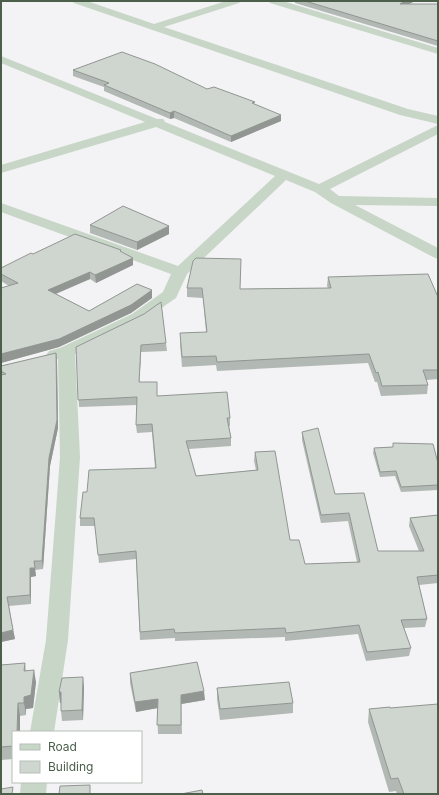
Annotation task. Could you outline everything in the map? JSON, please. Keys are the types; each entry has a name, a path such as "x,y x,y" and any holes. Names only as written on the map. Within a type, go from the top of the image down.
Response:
{"street":[{"path":"77,1 404,112 438,120"},
{"path":"154,27 236,1"},
{"path":"273,1 438,51"},
{"path":"1,59 159,122 320,189 336,200 438,254"},
{"path":"1,169 159,122"},
{"path":"320,189 438,129"},
{"path":"37,359 66,352 145,312 170,295 180,272 284,175"},
{"path":"336,200 438,202"},
{"path":"1,207 180,272"},
{"path":"42,731 57,640 70,457 66,352"},
{"path":"32,794 34,783"}],"building":[{"path":"305,1 405,1 400,4 438,4 438,41"},
{"path":"122,52 155,64 207,89 214,87 255,102 252,103 281,115 231,136 174,111 170,113 104,85 109,83 73,70"},
{"path":"123,206 169,226 137,242 90,225"},
{"path":"75,234 121,250 120,251 133,258 95,275 90,272 48,290 89,311 137,284 152,290 131,305 59,339 1,354 1,288 18,283 1,274 1,268"},
{"path":"196,258 241,259 240,289 331,288 328,277 428,274 438,297 438,370 423,370 428,385 382,386 378,372 376,373 369,354 217,362 216,356 182,357 180,333 207,332 202,288 187,288 193,261"},
{"path":"161,302 166,343 141,345 139,382 157,382 157,396 227,392 230,418 227,418 231,438 186,441 196,476 258,470 255,452 275,451 290,540 299,540 305,564 360,562 349,513 321,515 302,432 318,428 335,494 364,493 378,551 424,551 410,518 438,515 438,575 417,577 427,619 401,620 411,648 367,652 359,625 286,633 285,628 175,633 174,629 140,632 136,551 98,555 94,518 80,518 83,492 87,492 89,470 156,468 152,424 136,425 137,397 78,400 76,347 144,314"},
{"path":"56,353 57,420 49,458 42,561 34,561 35,568 30,568 30,595 7,597 13,630 1,633 1,375 6,374 1,371 1,366"},
{"path":"393,443 433,444 438,463 438,485 401,487 396,471 380,472 374,448 393,447"},
{"path":"197,662 204,691 181,695 181,725 157,725 158,699 135,702 130,673"},
{"path":"25,663 24,671 34,670 31,695 24,697 24,703 18,703 17,731 12,731 12,746 1,747 1,665"},
{"path":"83,677 82,710 61,711 61,692 59,692 62,678"},
{"path":"289,682 293,703 220,709 217,688"},
{"path":"438,704 438,794 404,794 398,778 391,779 369,709"},
{"path":"90,785 90,794 59,794 60,786"},
{"path":"13,787 12,794 1,794 1,789"},
{"path":"202,790 203,794 181,794"}]}
